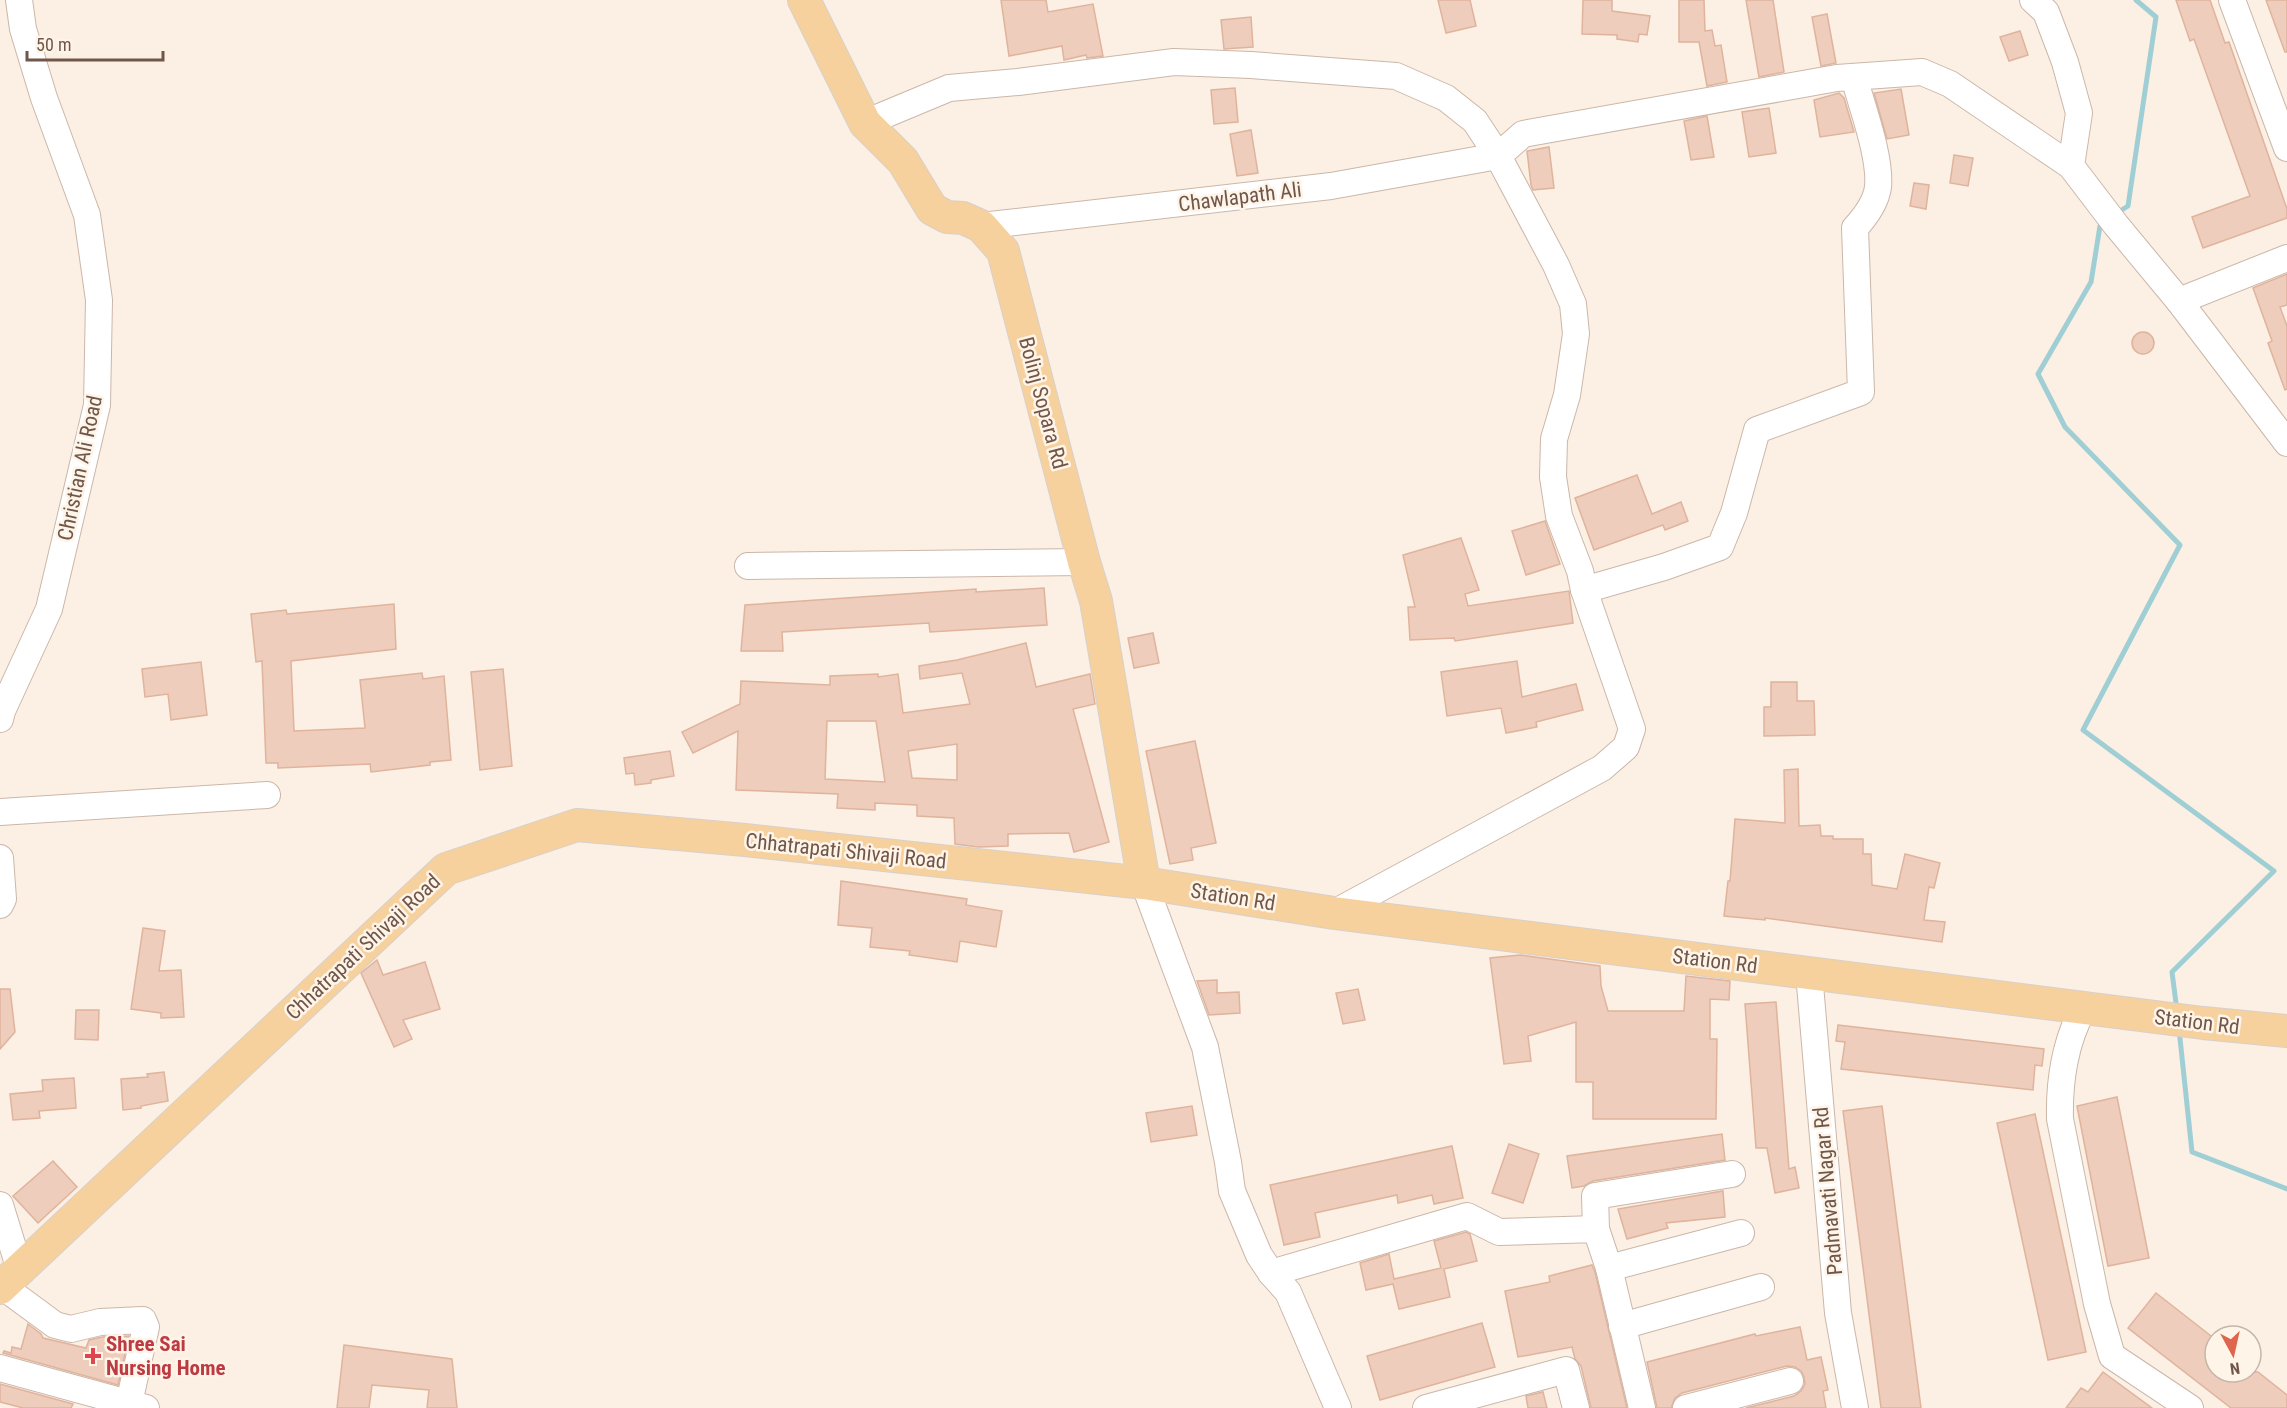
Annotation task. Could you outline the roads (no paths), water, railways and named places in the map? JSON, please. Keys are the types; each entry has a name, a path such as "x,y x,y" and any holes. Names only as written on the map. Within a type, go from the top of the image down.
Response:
{"main road":[{"path":"804,0 865,123 903,161 932,210 947,217 963,218 981,226"},
{"name":"Bolinj Sopara Rd","path":"981,226 1003,251 1096,602 1144,883"},
{"name":"Chhatrapati Shivaji Road","path":"7,1281 446,869 577,825 745,840 1144,883"},
{"name":"Station Rd","path":"1144,883 1334,913 2203,1023 2287,1031"}],"street":[{"name":"Christian Ali Road","path":"0,719 49,609 97,405 99,300 87,215 44,98 23,29 19,0"},
{"path":"2032,0 2046,12 2065,62 2079,113 2072,166"},
{"path":"2232,0 2286,142"},
{"path":"865,123 949,88 1018,82 1174,62 1251,65 1396,76 1446,98 1475,122 1497,156 1532,217 1573,304 1576,334 1567,395 1554,439 1553,477 1559,516 1632,729 1626,747 1602,768 1334,913"},
{"path":"1497,156 1523,134 1854,77 1922,72 1950,84 2072,166 2287,443"},
{"path":"1584,590 1664,567 1720,547 1734,513 1757,430 1861,392 1855,228 1868,212 1878,189 1876,161 1854,77"},
{"name":"Chawlapath Ali","path":"981,226 1331,186 1497,156"},
{"path":"2179,301 2287,258"},
{"path":"748,566 1084,561"},
{"path":"0,812 267,795"},
{"path":"0,858 3,899 0,905"},
{"path":"1144,883 1205,1047 1232,1191 1259,1255 1288,1292 1338,1408"},
{"name":"Padmavati Nagar Rd","path":"1809,973 1838,1313 1855,1408"},
{"path":"2084,1008 2073,1025 2060,1092 2060,1119 2097,1304 2112,1356 2190,1408"},
{"path":"1642,1408 1608,1268 1596,1229 1595,1197 1732,1173"},
{"path":"0,1205 7,1281 55,1325 71,1329 100,1322 143,1320 146,1327 138,1406 0,1368"},
{"path":"1271,1273 1467,1216 1499,1232 1596,1229"},
{"path":"1608,1268 1741,1233"},
{"path":"1622,1326 1761,1287"},
{"path":"1426,1408 1566,1370 1576,1408"},
{"path":"1686,1408 1790,1381"}],"waterway":[{"path":"2117,213 2128,206 2156,17 2136,0"},
{"path":"2105,222 2100,226 2091,282 2038,374 2065,427 2180,545 2083,730 2274,871 2172,972 2177,1011"},
{"path":"2179,1029 2192,1152 2287,1189"}],"place":[{"name":"Shree Sai Nursing Home","path":"93,1356"}]}
